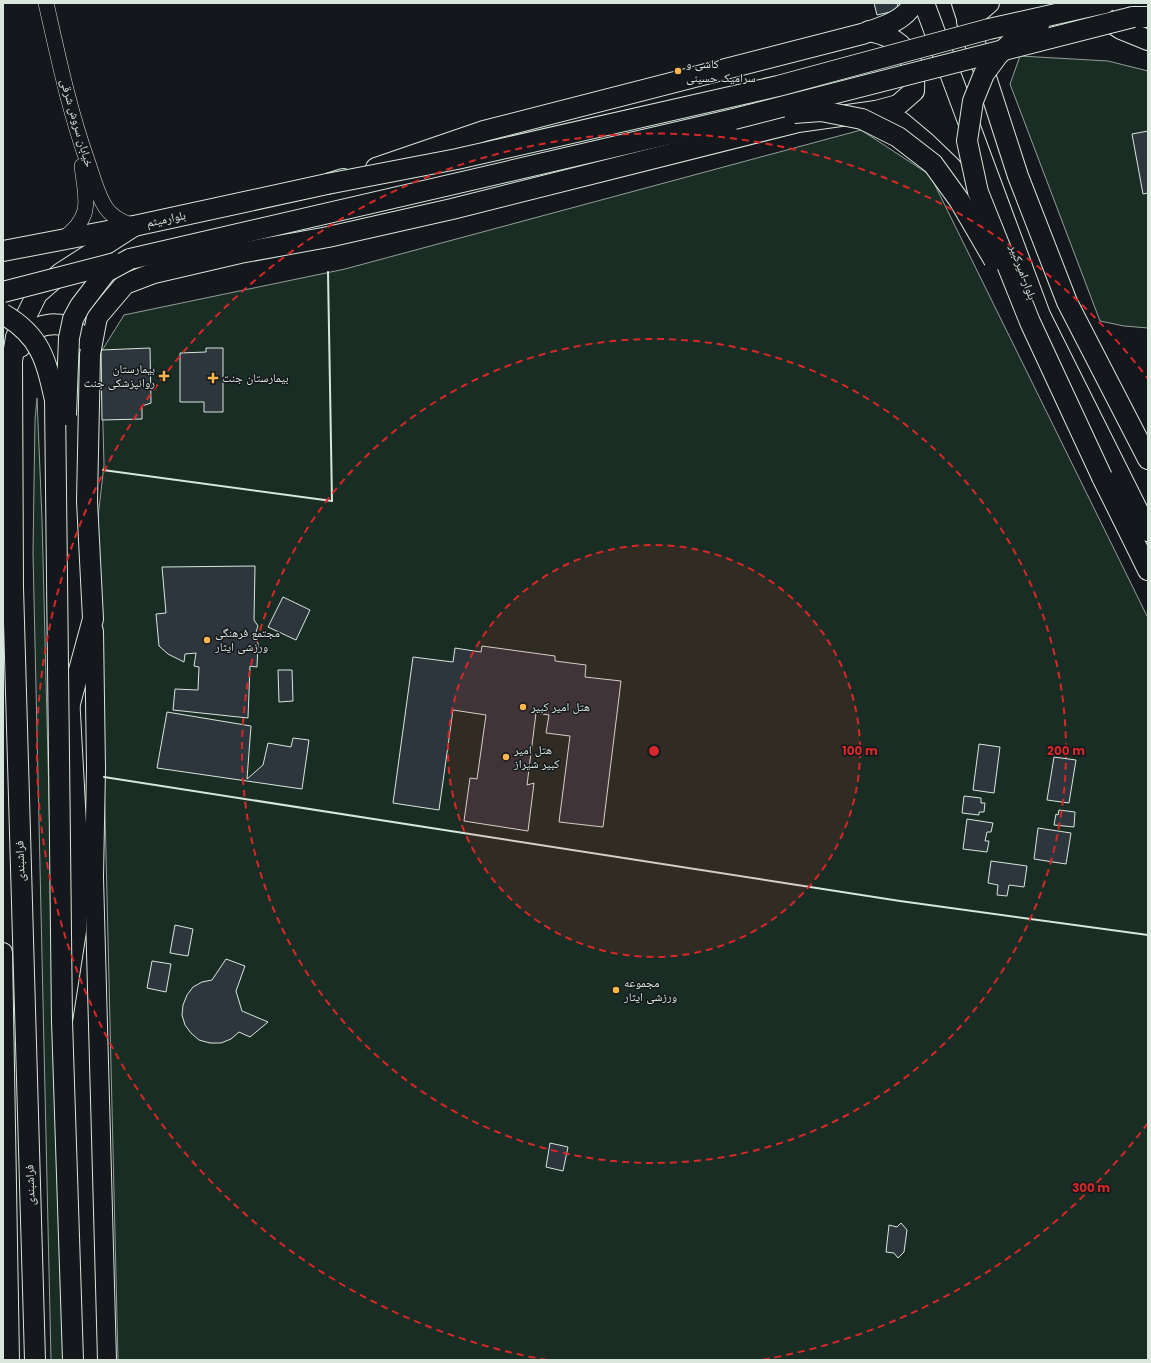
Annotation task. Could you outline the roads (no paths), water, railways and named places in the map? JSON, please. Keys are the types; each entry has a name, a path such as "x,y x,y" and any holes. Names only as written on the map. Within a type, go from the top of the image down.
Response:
{"main road":[{"path":"328,184 484,131 591,105 892,24 910,10 914,3"},
{"name":"بلوار امیرکبیر","path":"924,3 1035,303 1148,530"},
{"path":"962,3 1018,176 1067,302 1148,458"},
{"path":"967,22 989,3"},
{"path":"1045,3 1134,21"},
{"path":"1098,3 1104,14 1134,21"},
{"path":"328,184 457,159 771,88 989,29 1077,7 1104,3"},
{"path":"1148,40 1134,21 1077,7 1033,27 1017,37 998,55 984,74 973,101 967,141 978,192 1030,322 1102,477 1148,570"},
{"path":"3,292 130,259 734,119 1134,21"},
{"path":"107,1360 94,877 96,768 94,619 87,500 90,354 97,317 125,284 154,273 240,253 328,237 452,209 798,122 876,111 898,105 914,91 915,74 911,58 898,43 883,34 869,31"},
{"path":"734,119 821,111 862,119 898,136 934,164 960,200 1030,322"},
{"path":"876,111 901,122 926,142 950,167 970,192 1035,303"},
{"name":"بلوارمیثم","path":"3,251 134,226 328,184"},
{"name":"فراشبندی","path":"35,1360 16,735 13,587 12,361 16,337 37,294 60,273 134,226"},
{"path":"62,1021 76,931 78,861 69,707 66,410 69,338 73,319 95,285 106,272 130,259"},
{"path":"3,314 26,331 35,342 46,362 55,400 62,1021 74,1360"},
{"path":"12,361 26,336 43,326 63,324 80,334 90,354"},
{"path":"3,564 13,587"},
{"path":"69,707 94,619"},
{"path":"3,756 16,735"},
{"name":"فراشبندی","path":"3,952 10,1360"}],"street":[{"name":"خیابان سروش شرقی","path":"46,3 77,131 103,204 113,216 122,222 134,226"},
{"path":"63,239 74,230 82,220 86,208 77,131"}],"place":[{"name":"کاشی و سرامیک حسینی","path":"678,71"},
{"name":"بیمارستان روانپزشکی جنت","path":"164,376"},
{"name":"بیمارستان جنت","path":"213,378"},
{"name":"مجتمع فرهنگی ورزشی ایثار","path":"207,640"},
{"name":"هتل امیر کبیر","path":"523,707"},
{"name":"هتل امیر کبیر شیراز","path":"506,757"},
{"name":"مجموعه ورزشی ایثار","path":"616,990"}]}
